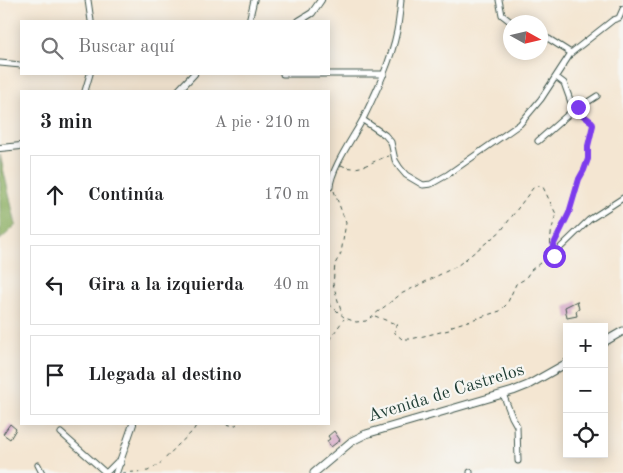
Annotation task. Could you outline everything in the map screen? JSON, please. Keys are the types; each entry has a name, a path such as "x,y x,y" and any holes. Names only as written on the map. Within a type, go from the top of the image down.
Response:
{"main road":[{"path":"608,340 623,331"},
{"name":"Avenida de Castrelos","path":"314,473 352,441 366,434 522,388 563,365"}],"street":[{"path":"88,0 91,20"},
{"path":"250,20 254,0"},
{"path":"301,20 312,13 321,0"},
{"path":"330,187 330,182 338,164 363,120 384,74 398,31 401,0"},
{"path":"499,0 503,16"},
{"path":"363,120 385,135 391,142 394,155 400,168 406,175 423,185 431,184 520,124 530,114 571,53 613,20 619,18 623,9"},
{"path":"548,39 571,53"},
{"path":"0,64 20,65"},
{"path":"330,74 384,74"},
{"path":"85,90 90,75"},
{"path":"179,90 193,75"},
{"path":"556,77 564,82 573,108"},
{"path":"538,142 573,108 583,105 597,96"},
{"path":"0,148 20,146"},
{"path":"561,247 589,220 623,198"},
{"path":"504,394 517,426 518,461"},
{"path":"116,473 133,425"},
{"path":"61,433 106,472 117,462 121,463"},
{"path":"38,465 42,473"}],"path":[{"path":"551,250 569,213 579,179 588,159 588,146 593,125 592,122 573,108"},
{"path":"338,164 348,168 358,168 394,155"},
{"path":"330,305 344,318 356,322 366,321 401,294 457,266 501,231 533,188 542,185 556,214 550,238 551,250 554,256"},
{"path":"330,187 334,191 346,223 341,253 335,264 333,284 342,316"},
{"path":"374,315 398,325 394,328 395,333 402,339 411,339 449,330 452,326 500,311 507,304 516,284 525,279 531,270 544,260 554,256 561,247"},
{"path":"330,339 344,318"},
{"path":"116,473 148,471 162,462 193,431 196,425"}],"green space":[{"path":"0,155 16,225 0,240"}],"building":[{"path":"577,301 579,309 576,311 577,316 567,318 565,307"},
{"path":"10,424 16,429 10,439 3,434"},
{"path":"334,431 340,440 331,447 327,441 330,439 328,436"}],"route":[{"path":"554,256 551,250 569,213 575,189 588,159 588,146 593,125 592,122 573,108 578,107"}]}
